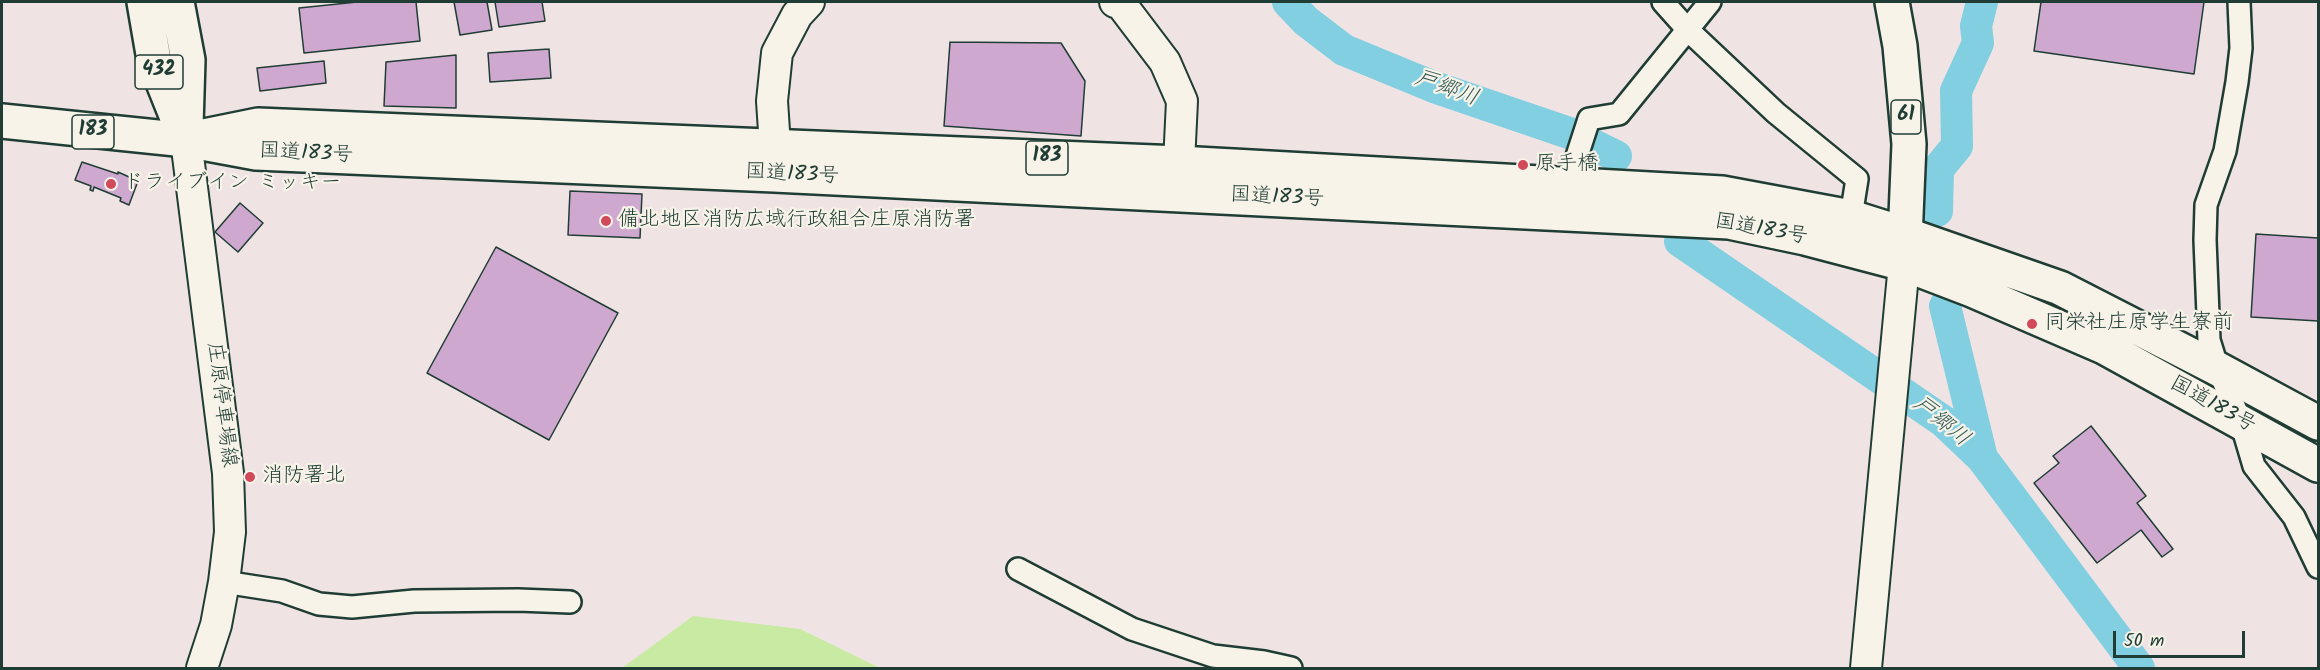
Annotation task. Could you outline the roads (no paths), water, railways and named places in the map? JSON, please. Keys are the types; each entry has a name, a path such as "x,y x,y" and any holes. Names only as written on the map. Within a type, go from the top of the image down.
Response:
{"main road":[{"name":"432","path":"144,2 154,60 186,140"},
{"name":"432","path":"177,2 188,60 186,140"},
{"name":"61","path":"1892,2 1900,46 1909,144 1905,249"},
{"name":"国道183号","path":"2,121 186,140 258,125 1729,222 1805,238 1905,249 2060,288 2319,423"},
{"name":"国道183号","path":"775,160 1179,164 1568,184 1722,193 1851,217 1972,290 2104,347 2319,465"}],"street":[{"path":"775,160 772,101 777,53 797,15 809,2"},
{"path":"1115,2 1121,4 1165,62 1182,102 1179,164"},
{"path":"1663,2 1688,30 1776,113 1857,179 1851,217"},
{"path":"1568,184 1589,119 1620,114 1710,2"},
{"path":"2239,2 2241,48 2237,82 2225,151 2206,205 2209,340 2218,369 2241,422 2254,466 2294,517 2319,567"},
{"name":"庄原停車場線","path":"186,140 228,473 230,532 225,582 216,626 202,669"},
{"path":"1866,669 1905,249"},
{"path":"1018,569 1132,629 1213,656 1264,662 1291,669"},
{"path":"225,582 282,591 319,604 352,608 414,601 570,602"}],"waterway":[{"name":"戸郷川","path":"1288,2 1306,21 1344,50 1434,87 1569,133 1616,156"},
{"path":"1937,211 1938,169 1957,146 1956,91 1978,43 1976,26 1982,2"},
{"name":"戸郷川","path":"1680,241 1943,421 1982,458 2139,668"},
{"path":"1945,306 1982,458"}],"place":[{"name":"原手橋","path":"1523,165"},
{"name":"ドライブイン ミッキー","path":"111,184"},
{"name":"備北地区消防広域行政組合庄原消防署","path":"606,221"},
{"name":"同栄社庄原学生寮前","path":"2032,324"},
{"name":"消防署北","path":"250,477"}]}
